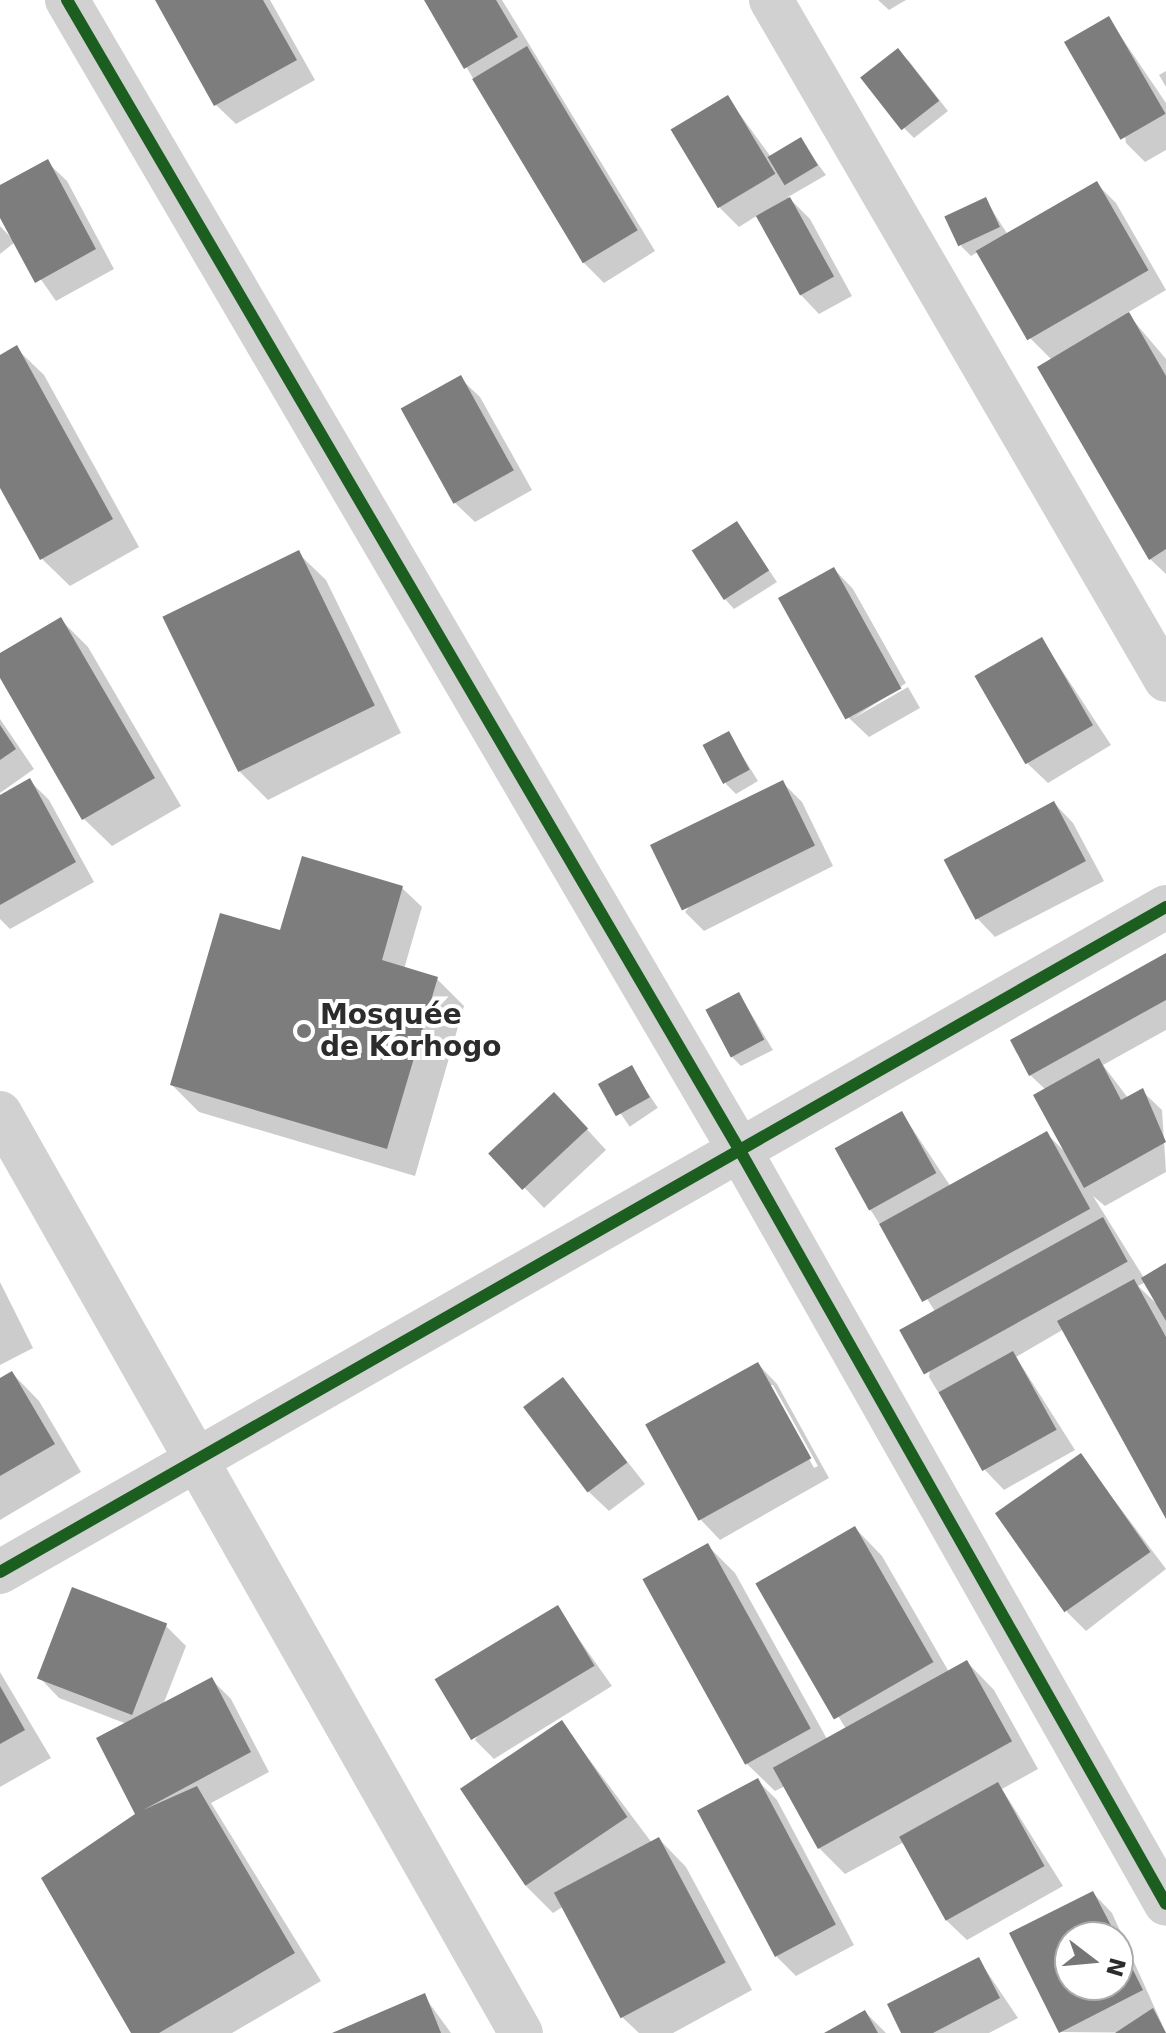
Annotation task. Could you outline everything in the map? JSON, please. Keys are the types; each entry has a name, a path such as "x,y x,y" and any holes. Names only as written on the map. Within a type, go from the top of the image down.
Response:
{"street":[{"path":"67,0 739,1149 1166,1904"},
{"path":"771,0 1166,680"},
{"path":"0,1572 1166,907"},
{"path":"0,1113 521,2033"}],"building":[{"path":"155,0 263,0 297,60 214,106"},
{"path":"424,0 496,0 518,37 464,69"},
{"path":"1109,16 1166,114 1120,140 1064,42"},
{"path":"527,46 638,230 583,263 472,79"},
{"path":"898,48 939,101 901,130 860,78"},
{"path":"728,95 775,174 718,208 671,130"},
{"path":"801,137 818,165 785,185 768,157"},
{"path":"48,159 96,249 35,283 0,218 0,185"},
{"path":"1097,181 1148,270 1027,340 976,251"},
{"path":"790,197 834,277 800,295 756,216"},
{"path":"986,197 1000,227 958,246 944,216"},
{"path":"1129,312 1166,376 1166,549 1149,560 1037,367"},
{"path":"17,345 113,519 40,560 0,488 0,355"},
{"path":"461,375 514,470 453,504 401,408"},
{"path":"737,521 769,570 724,600 692,550"},
{"path":"299,550 375,705 238,772 162,617"},
{"path":"834,567 901,689 845,720 778,598"},
{"path":"61,617 155,778 82,820 0,678 0,653"},
{"path":"1042,637 1093,725 1025,764 974,676"},
{"path":"0,725 16,749 0,760"},
{"path":"729,731 750,770 723,784 703,745"},
{"path":"30,778 76,862 0,905 0,795"},
{"path":"783,780 815,846 682,910 650,845"},
{"path":"1054,801 1086,861 976,920 944,860"},
{"name":"Mosquée de Korhogo","path":"302,856 403,886 382,960 438,977 387,1149 170,1085 220,913 280,930"},
{"path":"1166,953 1166,1000 1029,1076 1010,1040"},
{"path":"739,992 764,1040 731,1058 705,1010"},
{"path":"1099,1058 1121,1100 1143,1088 1166,1142 1084,1188 1033,1095"},
{"path":"632,1065 650,1097 616,1116 598,1084"},
{"path":"554,1092 588,1129 522,1190 488,1153"},
{"path":"902,1111 936,1173 869,1210 835,1148"},
{"path":"1047,1131 1090,1209 922,1302 879,1224"},
{"path":"1103,1217 1128,1262 924,1375 899,1330"},
{"path":"1166,1263 1166,1321 1141,1278"},
{"path":"1134,1279 1166,1337 1166,1519 1057,1321"},
{"path":"1013,1351 1057,1430 982,1471 939,1392"},
{"path":"758,1362 811,1458 699,1521 645,1425"},
{"path":"12,1371 55,1444 0,1476 0,1378"},
{"path":"563,1377 627,1462 587,1493 523,1407"},
{"path":"1081,1453 1150,1552 1064,1612 995,1513"},
{"path":"855,1526 934,1662 834,1719 755,1584"},
{"path":"708,1543 811,1728 745,1765 642,1579"},
{"path":"72,1587 167,1624 132,1715 37,1678"},
{"path":"558,1605 595,1666 471,1740 435,1679"},
{"path":"967,1660 1012,1741 818,1849 773,1768"},
{"path":"212,1677 251,1752 143,1810 197,1786 295,1953 159,2033 131,2033 41,1878 135,1814 96,1738"},
{"path":"0,1686 25,1730 0,1744"},
{"path":"562,1720 627,1817 525,1886 460,1789"},
{"path":"758,1778 836,1925 775,1957 697,1810"},
{"path":"998,1782 1045,1866 946,1921 899,1837"},
{"path":"659,1837 726,1962 621,2018 554,1893"},
{"path":"1093,1891 1109,1921 1054,1921 1054,2001 1122,2001 1059,2033 1009,1933"},
{"path":"979,1957 1000,1998 933,2033 901,2033 887,2004"},
{"path":"1134,1972 1143,1990 1134,1995"},
{"path":"425,1993 441,2033 332,2033"},
{"path":"1153,2008 1166,2033 1115,2033"},
{"path":"865,2010 878,2033 824,2033"}],"cycle path":[{"path":"67,0 739,1149 1166,1904"},
{"path":"0,1572 1166,907"}],"place":[{"name":"Mosquée de Korhogo","path":"304,1031"}]}
